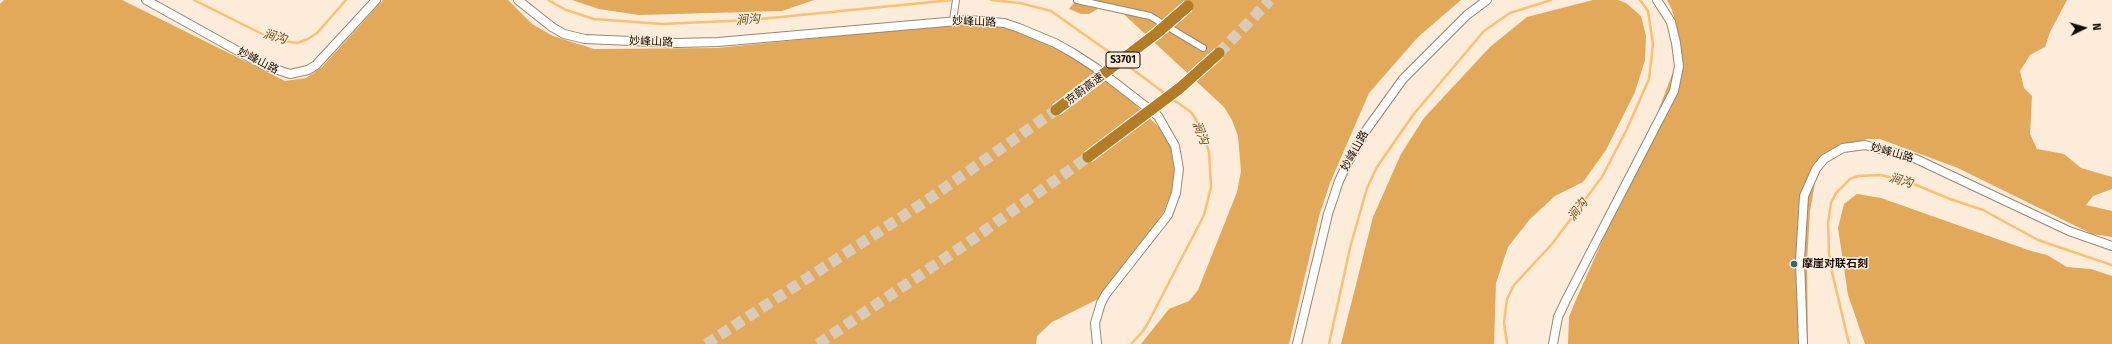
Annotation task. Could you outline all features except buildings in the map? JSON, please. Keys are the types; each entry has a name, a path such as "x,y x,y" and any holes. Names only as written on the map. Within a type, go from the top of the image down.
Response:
{"highway":[{"name":"京蔚高速","path":"1056,110 1157,33 1188,6"},
{"path":"1088,156 1180,88 1219,53"}],"street":[{"name":"妙峰山路","path":"146,0 263,65 290,74 308,70 316,65 376,0"},
{"name":"妙峰山路","path":"518,0 540,19 564,34 585,39 677,43 718,42 953,20 1004,23 1035,33 1055,43 1096,68 1158,116 1170,137 1177,156 1178,168 1173,205 1159,229 1106,294 1095,323 1096,341"},
{"path":"1077,0 1150,16 1203,48"},
{"name":"妙峰山路","path":"1297,344 1328,214 1339,181 1348,162 1368,129 1403,79 1467,15 1487,0"},
{"path":"1553,344 1558,317 1566,300 1674,91 1678,66 1676,43 1671,22 1657,0"},
{"path":"953,20 956,2"},
{"name":"妙峰山路","path":"1803,344 1800,255 1804,196 1816,169 1824,159 1843,148 1865,145 1914,158 2069,231 2112,246"}],"shaded area":[{"path":"4,0 122,0 285,81 306,78 322,67 383,0 508,0 532,24 553,36 594,49 717,48 958,24 1007,26 1046,39 1115,86 1158,126 1174,150 1177,177 1164,211 1136,256 1100,298 1052,322 1037,336 1036,344 0,344 0,4"},
{"path":"572,0 814,0 782,11 639,15 599,9"},
{"path":"1076,0 1461,0 1418,37 1369,93 1330,183 1319,216 1289,344 1141,344 1169,309 1189,301 1198,290 1237,192 1241,171 1238,136 1232,120 1224,107 1116,7 1101,7 1089,14 1081,14 1069,9"},
{"path":"1593,0 1618,0 1626,3 1641,16 1646,36 1645,60 1635,92 1606,150 1583,182 1555,196 1530,219 1508,247 1496,283 1494,344 1341,344 1373,217 1401,154 1424,118 1490,47 1527,17"},
{"path":"1667,0 2067,0 2050,32 2045,47 2030,55 2020,71 2024,88 2032,96 2030,134 2037,149 2064,154 2081,168 2112,177 2112,189 2093,196 2086,205 2112,211 2112,237 2092,234 1958,168 1880,139 1867,139 1855,143 1833,155 1822,167 1815,183 1810,211 1807,263 1808,344 1568,344 1569,317 1645,145 1675,67 1678,31 1672,10"},
{"path":"1857,194 1881,198 2031,251 2047,255 2067,267 2091,269 2112,276 2112,344 1865,344 1848,295 1838,228 1844,204"}],"waterway":[{"name":"涧沟","path":"194,0 264,35 277,40 297,43 308,39 317,33 346,0"},
{"name":"涧沟","path":"548,0 566,10 594,19 662,24 750,20 952,0"},
{"name":"涧沟","path":"991,0 1020,3 1051,11 1119,59"},
{"name":"涧沟","path":"1329,344 1350,248 1367,188 1377,167 1413,115 1484,31 1510,13 1551,0"},
{"name":"涧沟","path":"1507,344 1504,322 1507,299 1514,285 1552,244 1602,177 1627,129 1649,79 1653,44 1648,11 1640,0"},
{"name":"涧沟","path":"1123,62 1167,95"},
{"name":"涧沟","path":"1131,344 1143,331 1149,321 1204,215 1211,187 1209,152 1200,126 1191,112 1171,98"},
{"name":"涧沟","path":"1849,344 1832,272 1829,253 1828,223 1831,203 1836,193 1850,179 1858,176 1881,175 1909,182 1950,199 1983,210 2038,240 2112,265"}],"tunnel":[{"path":"1219,53 1270,0"},
{"path":"706,344 923,203 1056,110"},
{"path":"818,344 963,246 1088,157"}],"place":[{"name":"摩崖对联石刻","path":"1794,264"}]}
